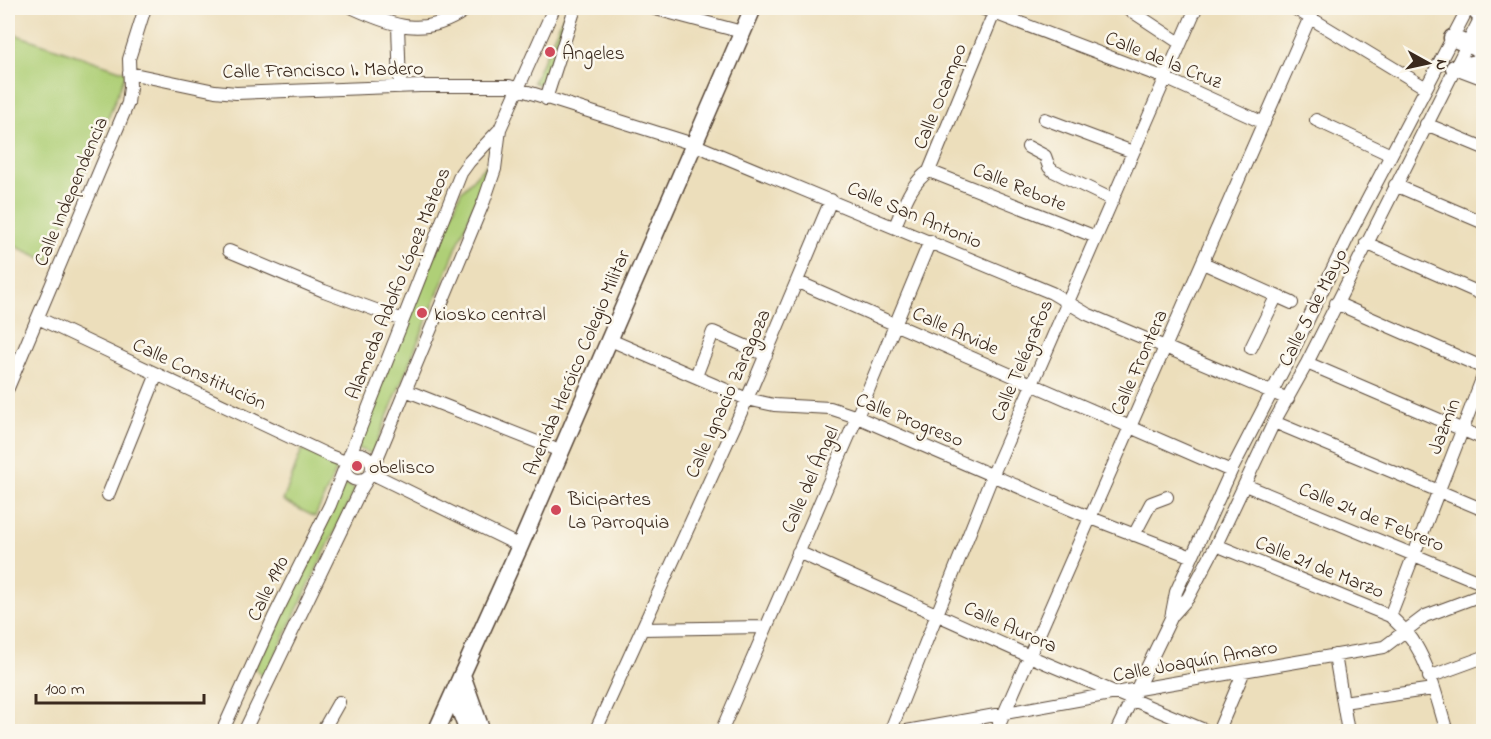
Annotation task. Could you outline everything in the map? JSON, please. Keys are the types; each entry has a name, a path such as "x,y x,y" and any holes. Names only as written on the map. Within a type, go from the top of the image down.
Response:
{"main road":[{"name":"Avenida Heróico Colegio Militar","path":"436,732 753,8"},
{"path":"1459,41 1484,51"},
{"path":"1447,65 1484,61"},
{"path":"462,675 482,732"},
{"path":"454,694 468,732"}],"street":[{"name":"Calle Independencia","path":"8,388 128,103 129,59 144,8"},
{"path":"353,8 384,22 398,25 432,26 456,16 465,8"},
{"name":"Alameda Adolfo López Mateos","path":"371,473 484,201 495,169 500,129 554,8"},
{"path":"546,99 575,8"},
{"path":"652,8 742,32"},
{"name":"Calle de la Cruz","path":"981,8 995,10 1165,78 1264,123"},
{"path":"1127,8 1180,43"},
{"name":"Calle Telégrafos","path":"890,732 993,474 1196,8"},
{"path":"1294,8 1312,13 1426,88"},
{"name":"Calle Ocampo","path":"895,226 911,190 920,177 929,171 995,10"},
{"name":"Calle 5 de Mayo","path":"1171,618 1188,598 1216,545 1274,422 1307,363 1426,124 1447,65 1478,12"},
{"name":"Calle Frontera","path":"996,732 1312,13"},
{"path":"398,25 400,87"},
{"path":"1447,65 1484,79"},
{"name":"Calle 5 de Mayo","path":"1116,732 1171,618 1176,592 1231,471 1426,88 1447,65"},
{"name":"Calle Francisco I. Madero","path":"129,73 214,91 236,93 400,87 509,86 518,89"},
{"name":"Calle San Antonio","path":"518,89 693,144 1052,293 1087,314 1288,399"},
{"path":"1046,118 1133,152"},
{"path":"1316,120 1391,155"},
{"path":"1426,124 1484,148"},
{"name":"Alameda Adolfo López Mateos","path":"346,462 461,173 500,129"},
{"path":"1028,147 1045,156 1053,171 1113,200"},
{"name":"Calle Rebote","path":"929,171 1096,237"},
{"path":"1395,185 1484,223"},
{"name":"Calle Ignacio Zaragoza","path":"595,732 747,399 831,200"},
{"name":"Calle del Ángel","path":"721,732 930,241"},
{"path":"1366,243 1484,295"},
{"path":"229,251 324,291 403,320"},
{"path":"1203,263 1292,303"},
{"name":"Calle Arvide","path":"798,282 1231,471"},
{"path":"1251,348 1276,297"},
{"path":"1336,303 1484,368"},
{"name":"Calle Constitución","path":"38,318 346,462"},
{"path":"696,376 714,332 766,355"},
{"name":"Calle Progreso","path":"608,339 747,399 774,405 830,408 857,417 1090,518 1192,557"},
{"path":"1307,363 1484,439"},
{"path":"108,495 157,374"},
{"name":"Jazmín","path":"1390,616 1484,374"},
{"path":"405,390 560,452"},
{"path":"1274,422 1484,510"},
{"path":"346,462 347,474 356,481 362,481 371,473"},
{"name":"Calle 1910","path":"222,732 330,505 346,462"},
{"path":"371,473 519,546"},
{"path":"259,732 245,729 360,491 371,473"},
{"name":"Calle 24 de Febrero","path":"1245,485 1484,584"},
{"path":"1134,535 1151,503 1167,497"},
{"name":"Calle 21 de Marzo","path":"1216,545 1390,616 1405,630 1415,644 1447,732"},
{"name":"Calle Aurora","path":"798,552 1114,693 1135,694 1209,732"},
{"name":"Calle Joaquín Amaro","path":"1135,694 1244,671 1384,648 1425,616 1484,594"},
{"path":"642,629 765,627"},
{"path":"1335,655 1348,732"},
{"path":"1343,702 1431,683 1484,657"},
{"path":"1218,732 1244,671"},
{"path":"243,685 262,694"},
{"name":"Calle Joaquín Amaro","path":"901,732 1114,693"},
{"path":"322,732 339,702"}],"green space":[{"path":"568,8 543,86 533,82"},
{"path":"11,33 126,72 48,261 8,243 8,42"},
{"path":"488,163 476,200 372,454 355,447 461,192"},
{"path":"302,449 338,466 315,517 283,501"},
{"path":"345,484 355,489 264,679 255,667"}],"place":[{"name":"Ángeles","path":"550,52"},
{"name":"kiosko central","path":"422,313"},
{"name":"obelisco","path":"357,466"},
{"name":"Bicipartes La Parroquia","path":"556,510"}]}
